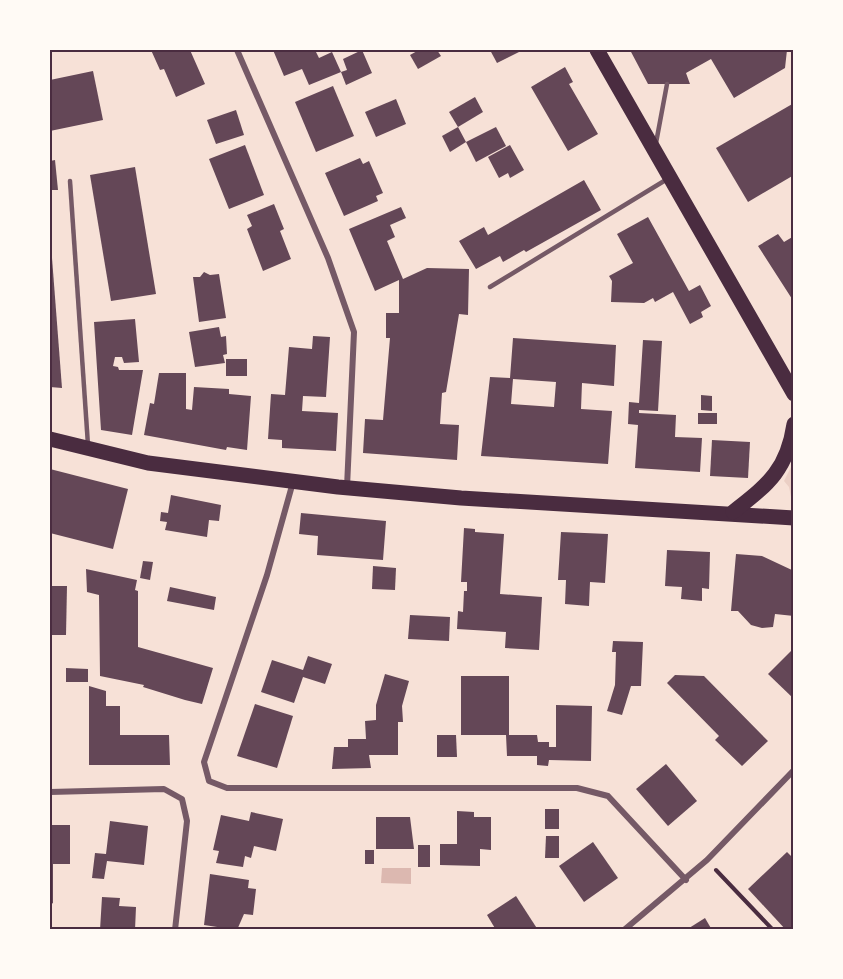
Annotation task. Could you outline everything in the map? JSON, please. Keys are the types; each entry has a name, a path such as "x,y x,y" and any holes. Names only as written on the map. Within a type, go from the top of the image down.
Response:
{"main road":[{"path":"597,50 794,394"},
{"path":"733,512 777,474 791,445 794,424"},
{"path":"50,439 89,450 169,466 293,482 460,498 733,512 794,518"}],"street":[{"path":"237,50 328,258 354,332 346,487"},
{"path":"293,482 267,575 204,762 209,781 228,788 577,788 609,796 686,880"},
{"path":"624,930 686,880 794,770"},
{"path":"50,792 164,789 182,799 187,821 175,930"}],"lane":[{"path":"655,148 668,84"},
{"path":"490,287 671,176"},
{"path":"70,181 89,450"}],"path":[{"path":"707,860 773,930"}],"shaded area":[{"path":"793,463 793,497 791,497 789,487 784,481"},
{"path":"382,868 411,868 411,884 381,883"}],"building":[{"path":"151,50 190,50 205,84 176,97 164,69 160,70"},
{"path":"273,50 315,50 319,58 332,52 341,72 309,85 302,69 284,76"},
{"path":"362,50 372,73 346,85 341,72 347,70 343,59"},
{"path":"419,50 437,50 441,56 418,69 410,55"},
{"path":"490,50 523,50 497,63"},
{"path":"630,50 787,50 785,68 734,98 711,59 686,73 690,84 648,84"},
{"path":"565,67 573,82 569,84 598,134 568,151 531,87"},
{"path":"93,71 103,120 50,131 50,80"},
{"path":"333,86 354,136 316,152 295,102"},
{"path":"475,97 483,112 458,127 449,112"},
{"path":"396,99 406,124 376,137 365,112"},
{"path":"794,103 794,175 748,202 716,148"},
{"path":"236,110 244,135 216,144 207,120"},
{"path":"458,127 466,142 450,152 442,136"},
{"path":"496,127 506,146 476,162 466,142"},
{"path":"245,145 264,195 229,209 209,159"},
{"path":"510,145 524,170 510,178 508,173 499,178 488,157"},
{"path":"360,158 363,164 369,161 383,193 376,196 378,201 344,216 325,173"},
{"path":"55,160 58,190 50,190 50,161"},
{"path":"135,167 156,294 111,301 90,175"},
{"path":"584,180 601,210 526,252 524,250 503,262 500,256 476,269 459,241 484,227 488,235"},
{"path":"274,204 284,229 280,231 291,259 263,271 247,229 252,226 247,215"},
{"path":"401,207 406,218 390,225 395,237 387,241 403,279 427,268 469,269 468,315 459,314 446,392 442,393 440,424 459,425 457,460 363,453 365,419 383,420 390,338 386,338 386,313 399,313 399,280 375,291 349,229"},
{"path":"648,217 689,291 700,285 711,306 701,312 703,317 690,324 673,292 655,302 653,298 644,303 611,302 612,281 609,276 633,263 617,234"},
{"path":"778,234 784,242 794,236 794,302 758,246"},
{"path":"51,245 62,388 50,387"},
{"path":"204,272 210,275 219,274 226,318 199,322 193,277 200,277"},
{"path":"135,319 139,362 124,363 122,357 115,357 113,366 118,367 119,370 143,370 132,435 101,430 94,322"},
{"path":"219,327 221,337 226,336 227,354 223,355 225,363 195,367 189,332"},
{"path":"313,336 330,337 326,397 303,396 302,411 338,413 336,451 282,448 282,440 268,439 271,394 285,395 289,347 312,349"},
{"path":"513,338 616,345 614,386 582,383 581,409 612,411 608,464 481,456 490,377 510,378","holes":["513,379 556,382 554,407 511,404"]},
{"path":"643,340 662,341 658,411 639,410 639,413 676,415 675,437 702,438 700,472 635,468 638,425 628,424 629,402 639,403"},
{"path":"226,359 247,359 247,376 226,376"},
{"path":"159,373 186,373 186,409 192,410 194,387 229,389 229,394 251,396 247,450 227,447 226,450 144,435 150,403 154,404"},
{"path":"701,395 712,396 712,411 701,410"},
{"path":"698,413 717,413 717,424 698,424"},
{"path":"712,440 750,442 748,478 710,476"},
{"path":"50,469 128,489 113,549 50,533"},
{"path":"171,495 221,505 219,521 209,520 207,537 165,530 167,522 160,521 161,512 168,513"},
{"path":"301,513 386,521 383,560 317,555 318,536 299,534"},
{"path":"464,528 475,529 475,532 504,534 500,594 542,597 539,650 505,648 506,632 457,629 458,611 463,612 464,591 467,591 467,582 461,582"},
{"path":"561,532 608,534 605,583 590,582 589,606 565,604 566,580 558,580"},
{"path":"667,550 710,552 709,589 702,588 702,601 681,599 682,587 665,586"},
{"path":"736,554 762,556 794,571 794,616 775,614 773,627 762,628 751,625 738,611 731,611"},
{"path":"143,561 153,562 150,580 140,578"},
{"path":"373,566 396,568 395,590 372,589"},
{"path":"86,569 137,580 135,590 138,591 138,647 213,668 202,704 143,687 144,685 100,676 99,595 87,592"},
{"path":"50,586 67,586 66,635 50,635"},
{"path":"170,587 216,597 214,610 167,601"},
{"path":"410,615 450,617 449,641 408,639"},
{"path":"613,641 643,642 641,686 631,686 622,715 607,711 615,685 616,652 612,652"},
{"path":"794,648 794,699 768,674"},
{"path":"308,656 332,664 325,684 303,677 294,703 261,692 272,660 303,670"},
{"path":"66,668 88,669 88,682 66,682"},
{"path":"385,674 409,681 402,706 403,722 398,722 398,755 369,755 371,768 332,769 334,747 348,747 348,739 366,739 365,721 376,720 376,705"},
{"path":"675,675 704,676 768,741 742,766 715,740 719,736 667,683"},
{"path":"461,676 509,676 509,735 537,735 538,742 549,742 549,747 556,747 556,705 592,706 591,761 549,760 548,766 537,765 537,756 507,756 506,735 461,735"},
{"path":"89,686 106,691 106,706 120,706 120,735 169,735 170,765 89,765"},
{"path":"255,704 293,716 277,768 237,756"},
{"path":"437,735 456,735 457,757 437,757"},
{"path":"666,764 697,801 668,826 636,789"},
{"path":"545,809 559,809 559,829 545,829"},
{"path":"457,811 474,812 474,817 491,817 491,850 480,849 480,866 440,865 440,844 457,844"},
{"path":"251,812 283,819 276,851 254,846 251,858 245,856 243,867 216,863 219,851 213,850 221,815 249,821"},
{"path":"376,817 410,817 414,849 376,849"},
{"path":"110,821 148,826 144,865 107,861 104,879 92,878 95,853 106,854"},
{"path":"50,825 70,825 70,864 53,864 53,903 50,905"},
{"path":"546,836 559,836 559,858 545,858"},
{"path":"593,842 618,878 584,902 559,866"},
{"path":"418,845 430,845 430,867 418,867"},
{"path":"365,850 374,850 374,864 365,864"},
{"path":"787,852 794,859 794,930 786,930 748,889"},
{"path":"210,874 249,880 248,888 256,889 253,915 244,914 237,930 204,925"},
{"path":"516,896 538,930 496,930 487,915"},
{"path":"102,897 120,898 119,906 136,907 135,930 100,930"},
{"path":"705,918 712,930 686,930"}]}
